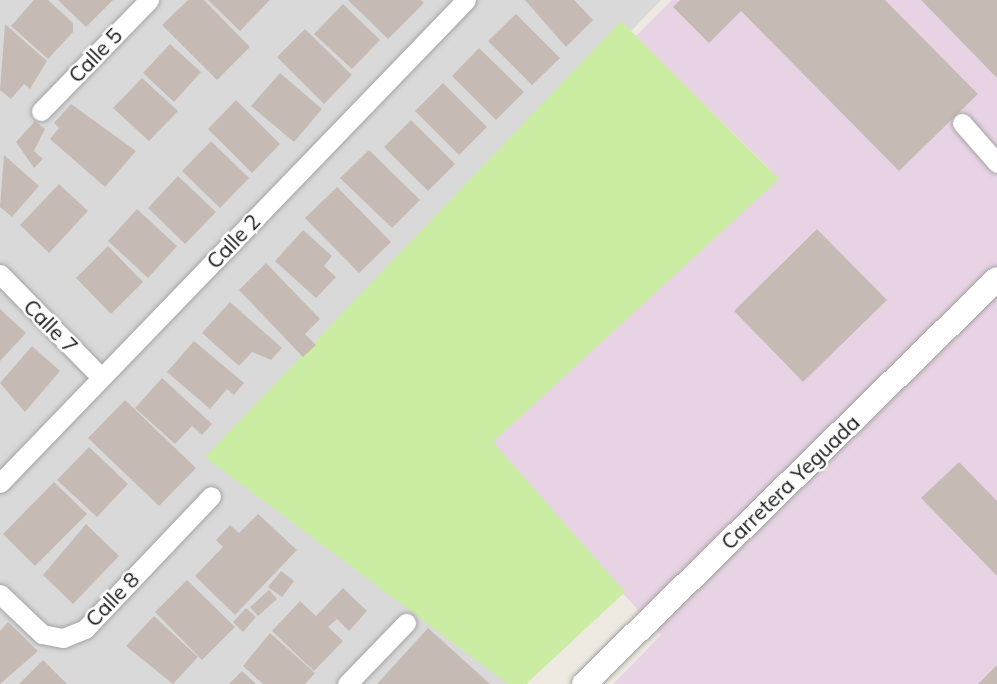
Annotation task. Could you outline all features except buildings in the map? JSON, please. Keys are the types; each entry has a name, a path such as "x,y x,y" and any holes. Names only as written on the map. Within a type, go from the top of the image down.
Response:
{"street":[{"name":"Calle 5","path":"41,111 149,0"},
{"name":"Calle 2","path":"0,483 466,0"},
{"path":"962,123 997,163"},
{"name":"Calle 7","path":"0,274 101,377"},
{"name":"Carretera Yeguada","path":"584,684 997,279"},
{"name":"Calle 8","path":"0,594 42,634 63,638 85,629 211,496"},
{"path":"347,684 406,622"}],"shaded area":[{"path":"0,0 661,0 231,447 528,684 0,684"},
{"path":"672,0 997,0 997,684 613,684 661,635 484,442 769,168 635,37"}],"green space":[{"path":"621,21 779,179 493,442 625,592 526,684 508,684 205,457"}]}
